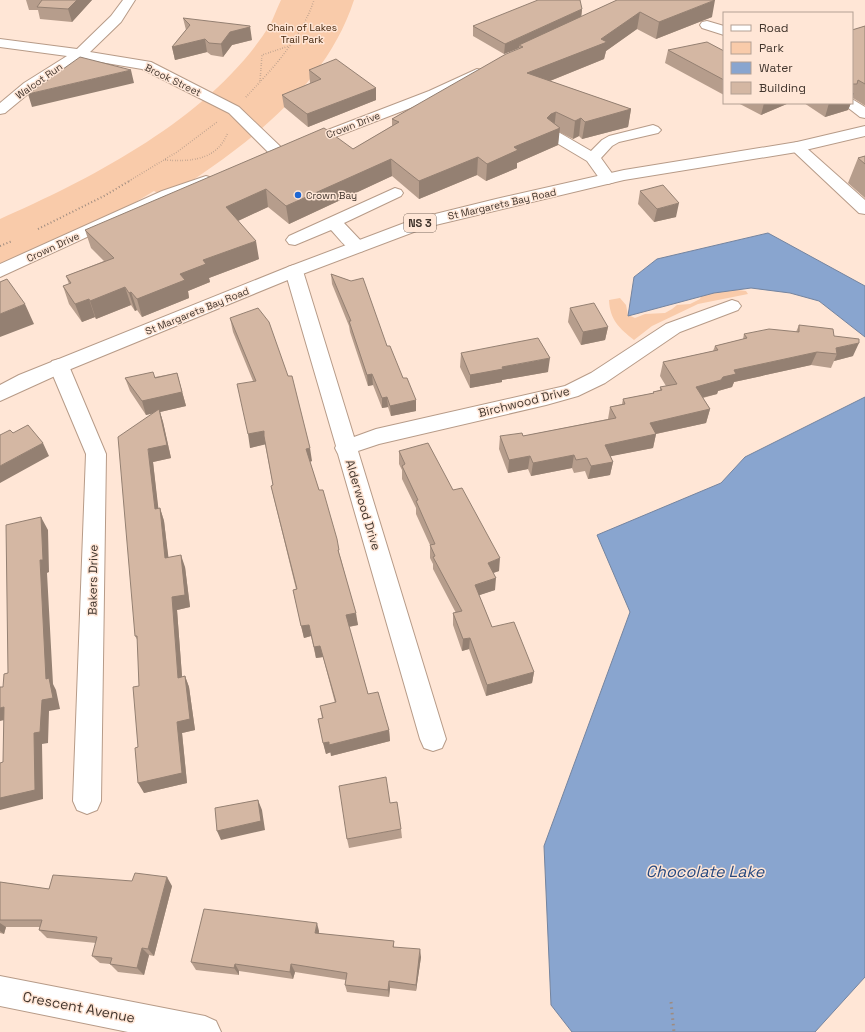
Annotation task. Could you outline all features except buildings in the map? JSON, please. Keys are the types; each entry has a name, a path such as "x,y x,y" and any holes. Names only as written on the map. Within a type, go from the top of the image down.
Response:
{"street":[{"name":"Walcot Run","path":"0,110 29,86 80,54 116,19 129,0"},
{"path":"707,25 723,32"},
{"name":"Brook Street","path":"0,42 146,66 234,110 272,156"},
{"name":"Crown Drive","path":"272,156 434,94 490,68"},
{"path":"850,104 865,114"},
{"path":"592,158 607,143 614,139 654,130"},
{"name":"St Margarets Bay Road","path":"0,394 26,380 59,366 294,271 421,223 496,204 608,179 797,147 865,131"},
{"path":"555,136 592,158 608,179"},
{"path":"797,147 865,209"},
{"name":"Crown Drive","path":"0,271 168,194 218,176"},
{"path":"295,240 395,193"},
{"path":"333,222 357,247"},
{"name":"Alderwood Drive","path":"294,271 345,448 433,739"},
{"name":"Birchwood Drive","path":"345,448 376,437 571,391 598,378 673,328 732,306"},
{"name":"Bakers Drive","path":"59,366 96,454 87,800"},
{"name":"Crescent Avenue","path":"0,991 205,1032"}],"path":[{"path":"34,232 104,196 164,160 234,110 260,82 298,35 314,0"},
{"path":"260,82 262,55 290,45"},
{"path":"164,160 178,162 191,160 207,156 219,148 227,139 228,132 222,119"},
{"path":"0,246 13,240"},
{"path":"671,1002 674,1032"}],"green space":[{"name":"Chain of Lakes Trail Park","path":"281,0 354,0 341,32 323,62 302,89 277,114 251,138 166,198 154,191 121,211 0,269 0,219 74,184 112,163 185,115 217,88 246,58 270,25"},
{"path":"729,289 746,291 748,294 698,304 652,326 634,340 616,323 611,313 609,300 620,298 626,305 628,315 635,318 645,314 665,313 677,305 690,304 700,299 701,296"}],"water":[{"path":"768,233 865,286 865,337 819,301 790,293 751,288 714,293 628,316 634,277 657,259"},
{"name":"Chocolate Lake","path":"865,397 865,977 815,1032 572,1032 551,1005 544,846 630,612 597,535 721,483 745,457"}],"place":[{"name":"Crown Bay","path":"298,195"}]}
